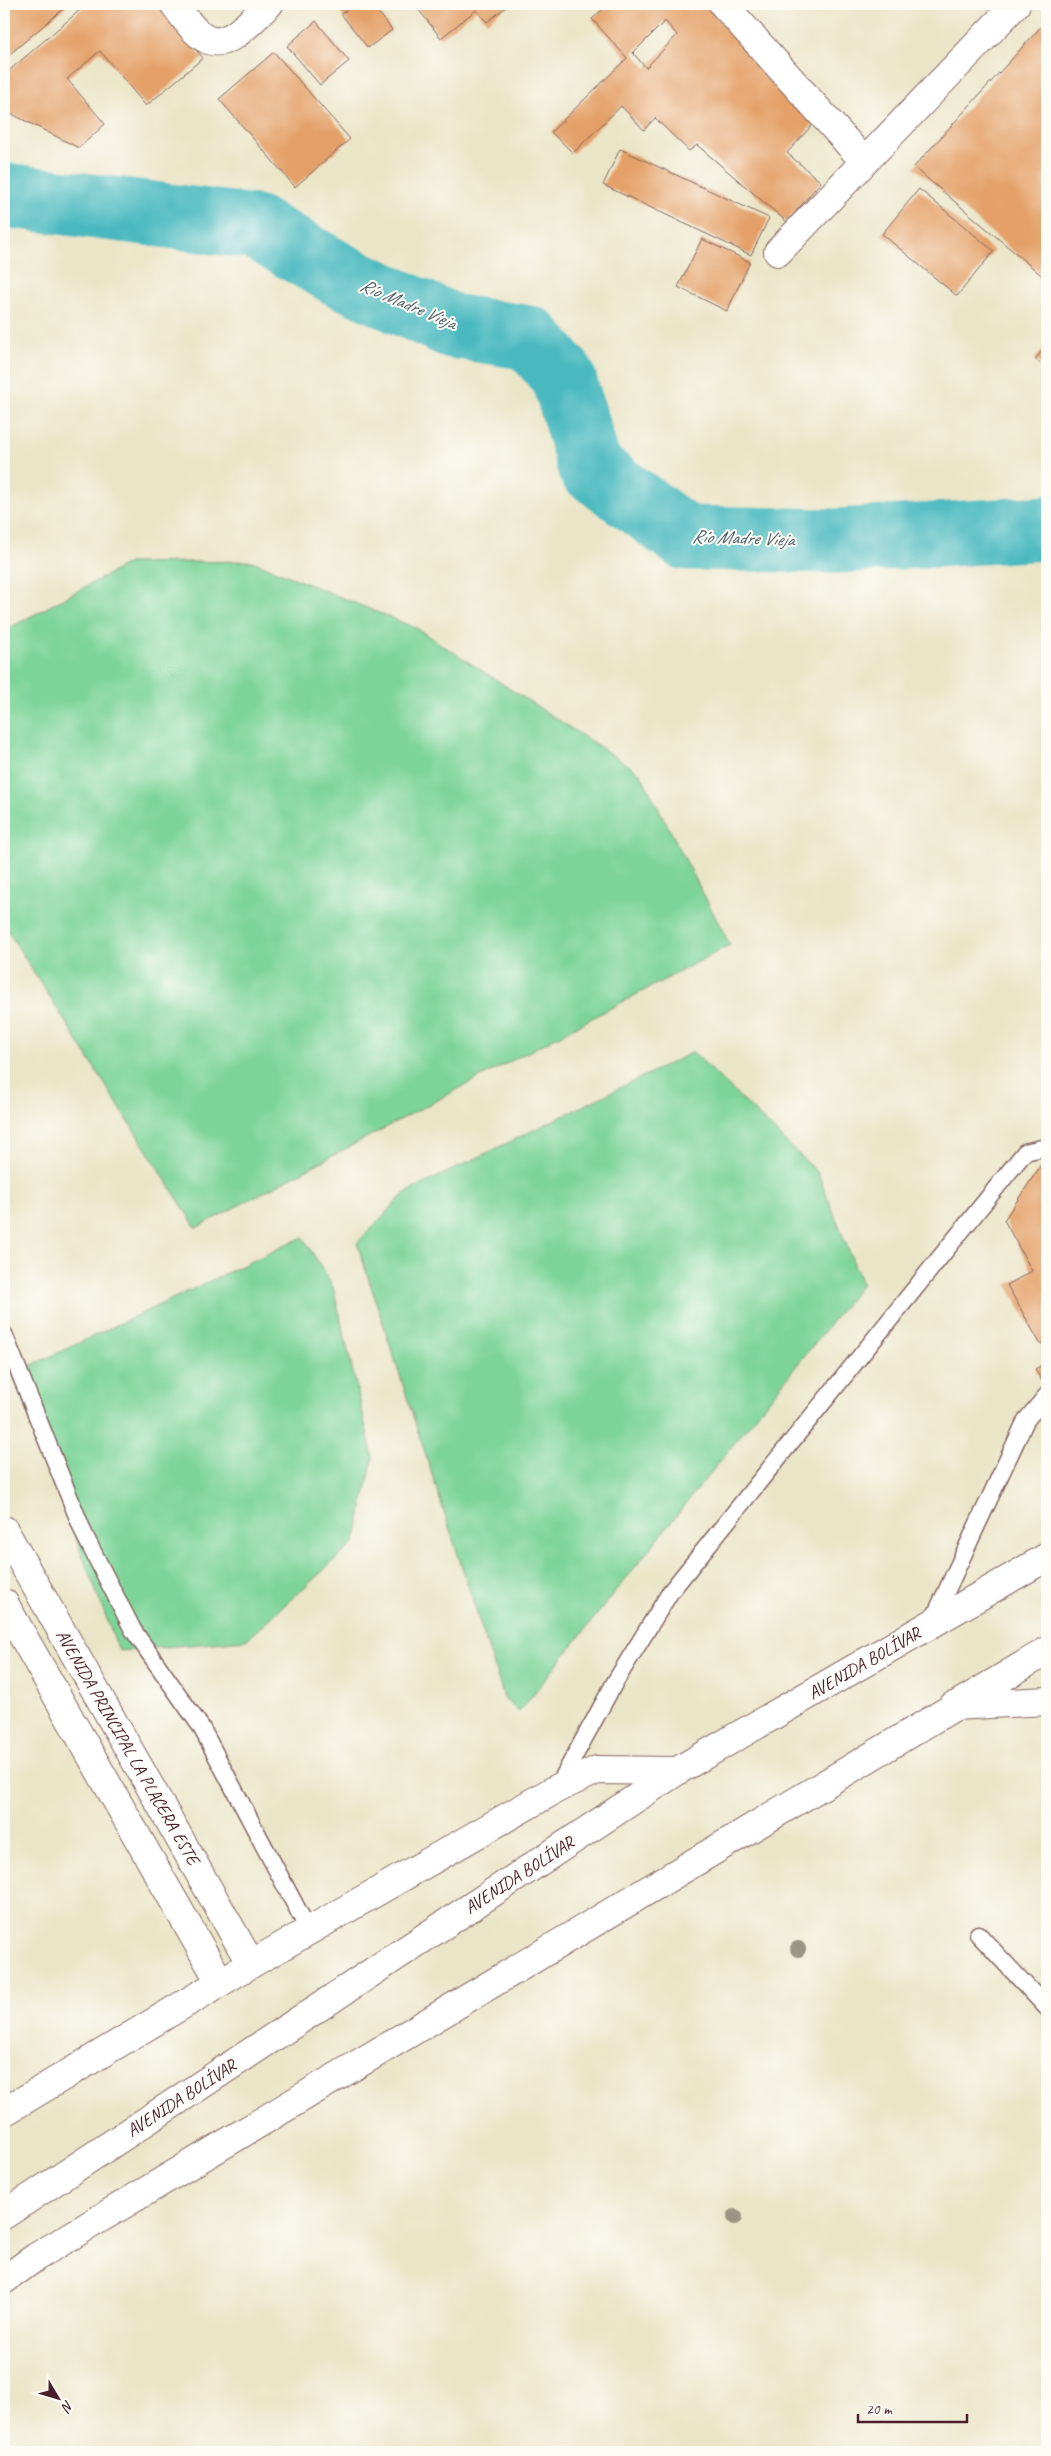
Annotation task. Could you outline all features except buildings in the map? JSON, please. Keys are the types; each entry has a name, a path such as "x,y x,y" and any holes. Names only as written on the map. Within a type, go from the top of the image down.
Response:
{"street":[{"path":"174,4 199,35 212,43 226,41 269,4"},
{"path":"723,4 864,161"},
{"path":"778,252 1016,4"},
{"name":"AVENIDA PRINCIPAL LA PLACERA ESTE","path":"4,1530 251,1964"},
{"name":"AVENIDA BOLÍVAR","path":"4,2215 677,1771 1047,1557"},
{"name":"AVENIDA PRINCIPAL LA PLACERA ESTE","path":"4,1603 220,1982"},
{"path":"4,2280 36,2256 952,1706 1047,1651"},
{"path":"952,1706 1047,1701"},
{"path":"4,2112 220,1982 556,1789 597,1770 677,1771"}],"lane":[{"path":"556,1789 615,1682 671,1591 1025,1152 1042,1148 1047,1151"},
{"path":"4,1334 85,1536 133,1630 201,1727 309,1931"},
{"path":"932,1624 1026,1420 1047,1395"},
{"path":"978,1934 1047,2008"}],"green space":[{"path":"252,561 416,628 640,773 730,945 196,1228 4,925 4,631 129,563"},
{"path":"693,1052 818,1173 862,1284 519,1712 505,1700 357,1243 405,1193"},
{"path":"303,1237 333,1287 373,1458 355,1542 246,1640 119,1651 13,1374"}],"waterway":[{"name":"Río Madre Vieja","path":"4,195 255,227 342,276 452,326 530,338 563,376 590,468 686,538 838,541 1047,528"}]}
